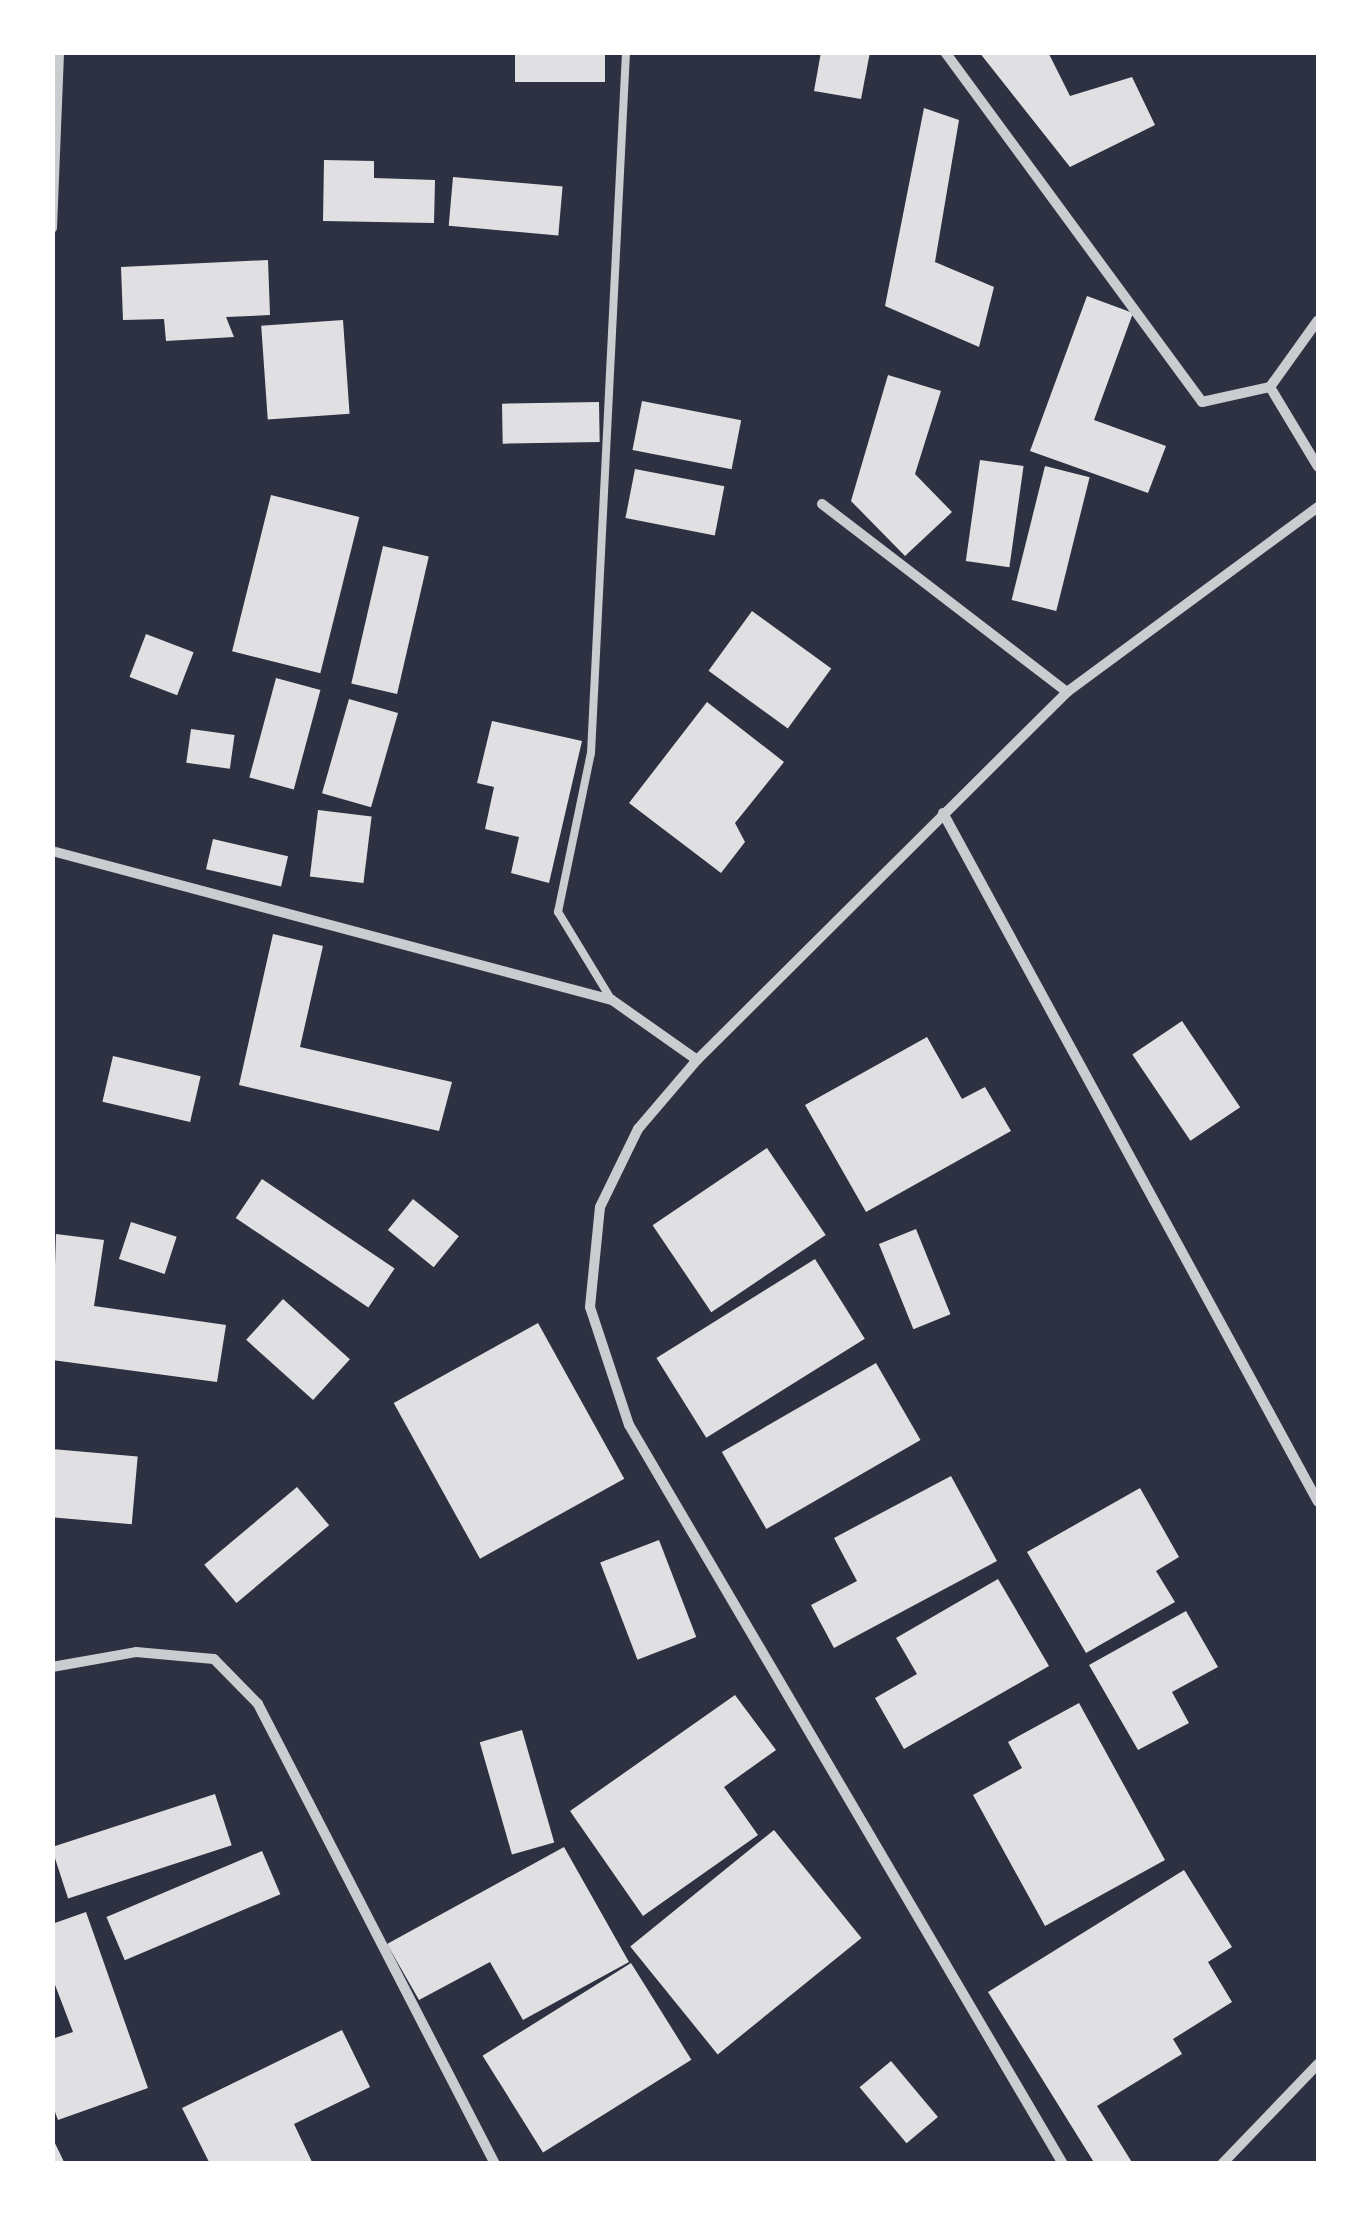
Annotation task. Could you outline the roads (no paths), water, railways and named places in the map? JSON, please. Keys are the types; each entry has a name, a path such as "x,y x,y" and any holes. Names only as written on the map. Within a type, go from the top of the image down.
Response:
{"street":[{"path":"52,228 59,52"},
{"path":"945,52 1202,402 1270,386 1318,320"},
{"path":"1270,386 1318,468"},
{"path":"822,504 1068,692"},
{"path":"1062,2164 629,1425 590,1307 600,1208 638,1129 697,1060 1068,692 1318,508"},
{"path":"943,814 1318,1502"},
{"path":"52,851 612,1000 697,1060"},
{"path":"52,1667 136,1652 214,1659 258,1704 495,2164"},
{"path":"1222,2164 1318,2064"}],"lane":[{"path":"612,1000 558,912 591,754 626,52"}]}
